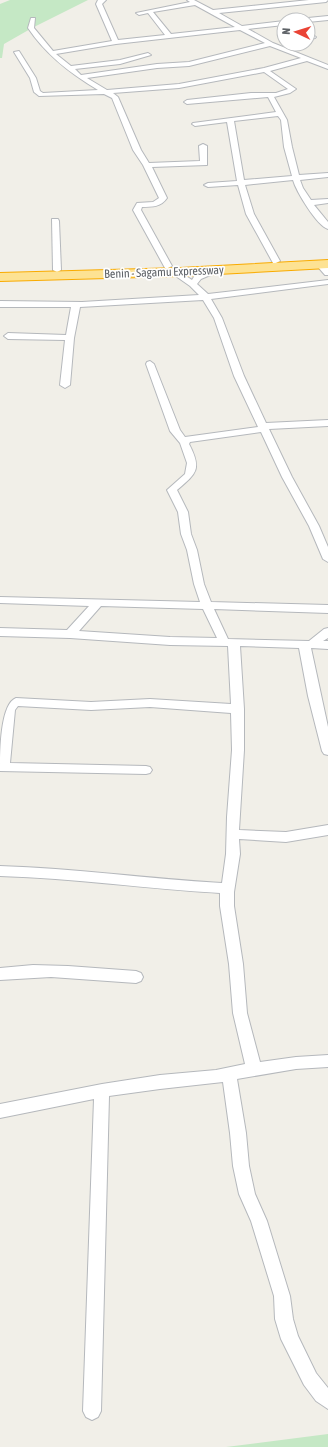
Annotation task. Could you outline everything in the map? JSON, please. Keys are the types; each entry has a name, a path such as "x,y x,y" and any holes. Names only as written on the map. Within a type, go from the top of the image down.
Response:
{"highway":[{"path":"0,272 171,269 276,261 326,265"},
{"name":"Benin - Sagamu Expressway","path":"0,277 171,269 218,270 326,265"}],"street":[{"path":"103,0 99,4 116,42"},
{"path":"253,0 264,7"},
{"path":"213,12 305,1 326,0"},
{"path":"139,13 193,1 274,45 328,67"},
{"path":"150,11 170,37"},
{"path":"316,19 328,18"},
{"path":"33,19 31,28 32,31 51,53 80,77 115,97 137,150 147,165 163,198 161,202 157,204 140,205 137,210 171,269 193,284 206,297 218,318 239,376 287,477 314,526 328,559"},
{"path":"51,53 116,42 276,24"},
{"path":"80,77 157,66 189,64 274,45"},
{"path":"17,52 33,78 38,94 45,95 179,86 265,70 306,59"},
{"path":"69,68 120,62 148,55"},
{"path":"186,102 270,95 293,89 265,70"},
{"path":"270,95 284,120 299,188 319,217 328,227"},
{"path":"195,124 280,114"},
{"path":"230,119 241,183 250,214 276,261"},
{"path":"147,165 204,163 203,146"},
{"path":"208,185 328,174"},
{"path":"309,203 328,201"},
{"path":"319,217 328,216"},
{"path":"55,220 57,270"},
{"path":"193,284 198,277 218,270"},
{"path":"0,304 125,303 246,293 328,282"},
{"path":"65,385 70,338 76,304"},
{"path":"8,336 70,338"},
{"path":"150,364 175,431 184,442 193,466 192,472 174,488 172,493 183,512 186,534 192,550 199,584 213,621 230,643 235,672 238,709 238,750 233,854 227,906 236,964 240,1013 254,1069"},
{"path":"184,442 191,439 264,428 328,423"},
{"path":"0,600 328,608"},
{"path":"70,634 98,603"},
{"path":"0,632 70,634 170,641 328,645"},
{"path":"308,644 328,632"},
{"path":"308,644 314,696 328,751"},
{"path":"146,770 2,767 9,710 16,702 91,706 150,703 238,709"},
{"path":"233,834 286,837 328,830"},
{"path":"0,871 34,872 163,885 228,888"},
{"path":"0,974 40,971 136,977"},
{"path":"0,1110 102,1091 230,1074 254,1069 328,1061"},
{"path":"230,1074 241,1166 247,1194 259,1221 282,1296 284,1319 288,1332 310,1379 322,1395 328,1400"},
{"path":"92,1411 102,1091"}],"green space":[{"path":"10,0 88,0 4,44 2,58 0,58 0,4"},
{"path":"328,1434 328,1447 226,1447"}]}
